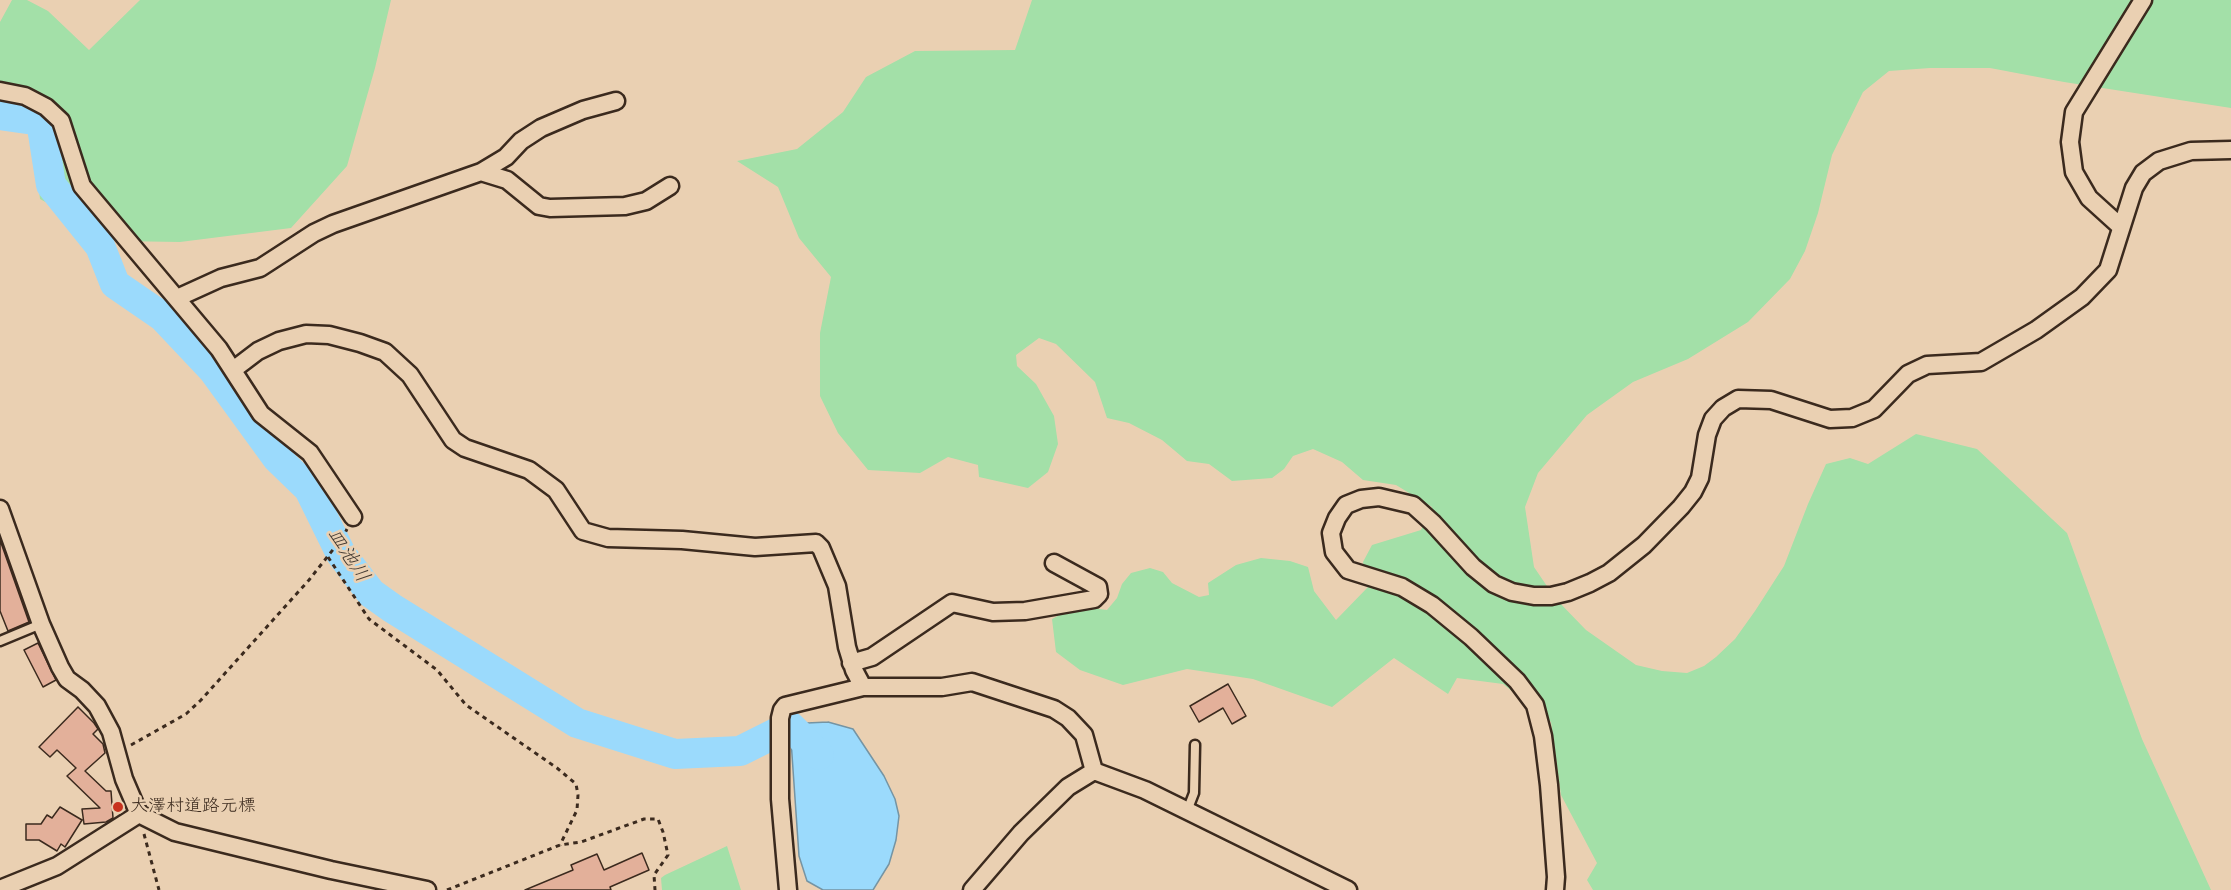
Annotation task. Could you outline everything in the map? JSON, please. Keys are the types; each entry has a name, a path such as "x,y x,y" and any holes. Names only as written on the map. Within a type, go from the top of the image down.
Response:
{"street":[{"path":"2121,227 2089,198 2074,172 2070,142 2074,112 2143,0"},
{"path":"0,91 25,96 46,106 61,121 82,186 219,349 261,414 310,453 353,517"},
{"path":"177,298 221,278 260,268 314,233 333,224 481,171 506,157 521,141 541,128 583,110 616,101"},
{"path":"1555,890 1549,785 1543,736 1535,705 1517,681 1472,637 1432,605 1402,587 1348,570 1334,552 1331,533 1346,505 1361,499 1379,497 1413,505 1433,523 1473,567 1494,584 1512,592 1534,596 1551,596 1568,592 1610,573 1644,545 1681,507 1700,478 1707,435 1713,420 1723,408 1738,399 1760,399 1771,400 1830,419 1852,418 1874,409 1908,374 1927,365 1981,362 2036,330 2082,297 2108,270 2134,188 2143,173 2159,161 2191,151 2231,150"},
{"path":"481,171 507,180 539,206 550,208 625,206 646,201 670,186"},
{"path":"233,370 258,351 279,341 306,334 329,335 360,343 385,352 410,375 453,440 465,448 529,470 556,490 584,531 608,538 682,540 755,547 816,543 821,548 837,586 847,647 863,687"},
{"path":"0,509 41,624 60,668 67,679 82,690 97,706 111,732 116,753 139,814 175,832 331,870 427,890"},
{"path":"852,663 872,657 952,603 993,612 1025,611 1094,599 1099,594 1098,587 1054,562"},
{"path":"788,890 780,799 780,718 785,706 863,687 942,687 972,682 1054,708 1068,718 1084,735 1094,771"},
{"path":"1094,771 1145,790 1348,890"},
{"path":"972,890 1021,833 1068,787 1094,771"},
{"path":"0,889 57,866 139,814"}],"lane":[{"path":"0,641 41,624"},
{"path":"1186,811 1194,793 1195,745"}],"path":[{"path":"116,753 186,714 239,659 343,537"},
{"path":"328,557 369,619 437,670 466,705 557,768 576,784 577,810 560,845"},
{"path":"139,814 159,890"},
{"path":"447,890 560,845 581,842 644,819 658,819 668,855 654,875 655,890"}],"green space":[{"path":"12,0 27,0 48,11 89,50 140,0 391,0 375,68 347,166 291,228 180,242 116,241 40,199 33,134 0,122 0,22"},
{"path":"1032,0 2231,0 2231,108 1990,68 1889,71 1863,92 1832,155 1818,213 1805,251 1790,279 1748,322 1688,359 1633,382 1587,415 1538,473 1525,507 1534,567 1555,598 1586,630 1636,665 1662,671 1687,673 1704,666 1716,657 1735,639 1755,611 1784,566 1826,464 1850,458 1868,464 1916,434 1977,449 2067,533 2142,739 2211,890 1593,890 1587,880 1597,863 1561,795 1551,722 1503,684 1457,678 1448,694 1394,658 1332,707 1253,679 1187,669 1123,685 1080,670 1056,652 1052,619 1067,611 1084,607 1107,610 1117,598 1122,584 1131,573 1150,568 1163,572 1172,583 1199,597 1209,595 1208,583 1236,565 1261,558 1290,561 1308,567 1314,591 1336,620 1368,587 1363,562 1372,545 1421,530 1432,507 1396,485 1363,480 1342,462 1313,449 1293,456 1284,469 1272,478 1232,481 1209,464 1187,461 1162,440 1129,423 1107,418 1095,382 1056,344 1039,338 1016,355 1017,366 1036,384 1054,416 1058,444 1048,472 1028,488 979,477 978,465 948,457 920,473 868,470 838,433 820,396 820,333 831,277 799,238 778,187 737,161 797,149 843,112 866,77 915,51 1015,50"},
{"path":"727,846 741,890 662,890 661,878 665,875"}],"water":[{"path":"828,722 853,729 884,776 895,799 899,816 896,840 889,864 873,890 823,890 807,881 799,856 790,726"}],"building":[{"path":"0,540 29,622 8,631 0,611"},
{"path":"38,643 56,680 43,687 24,650"},
{"path":"1228,684 1246,716 1232,724 1223,708 1199,722 1190,706"},
{"path":"78,707 94,723 98,729 93,734 103,744 105,753 85,771 106,791 111,791 113,818 106,822 84,824 82,809 100,808 67,776 76,768 57,750 50,757 39,747"},
{"path":"60,807 82,820 65,847 61,844 57,851 39,840 26,840 26,824 41,824 47,815 52,818"},
{"path":"642,853 649,870 610,887 611,890 525,890 573,870 571,865 597,854 604,870"}],"waterway":[{"name":"皿池川","path":"0,115 41,121 51,185 100,246 115,284 163,317 213,370 277,458 309,489 341,554 371,593 577,723 675,754 740,751 790,726 819,755"}],"place":[{"name":"大澤村道路元標","path":"118,807"}]}
